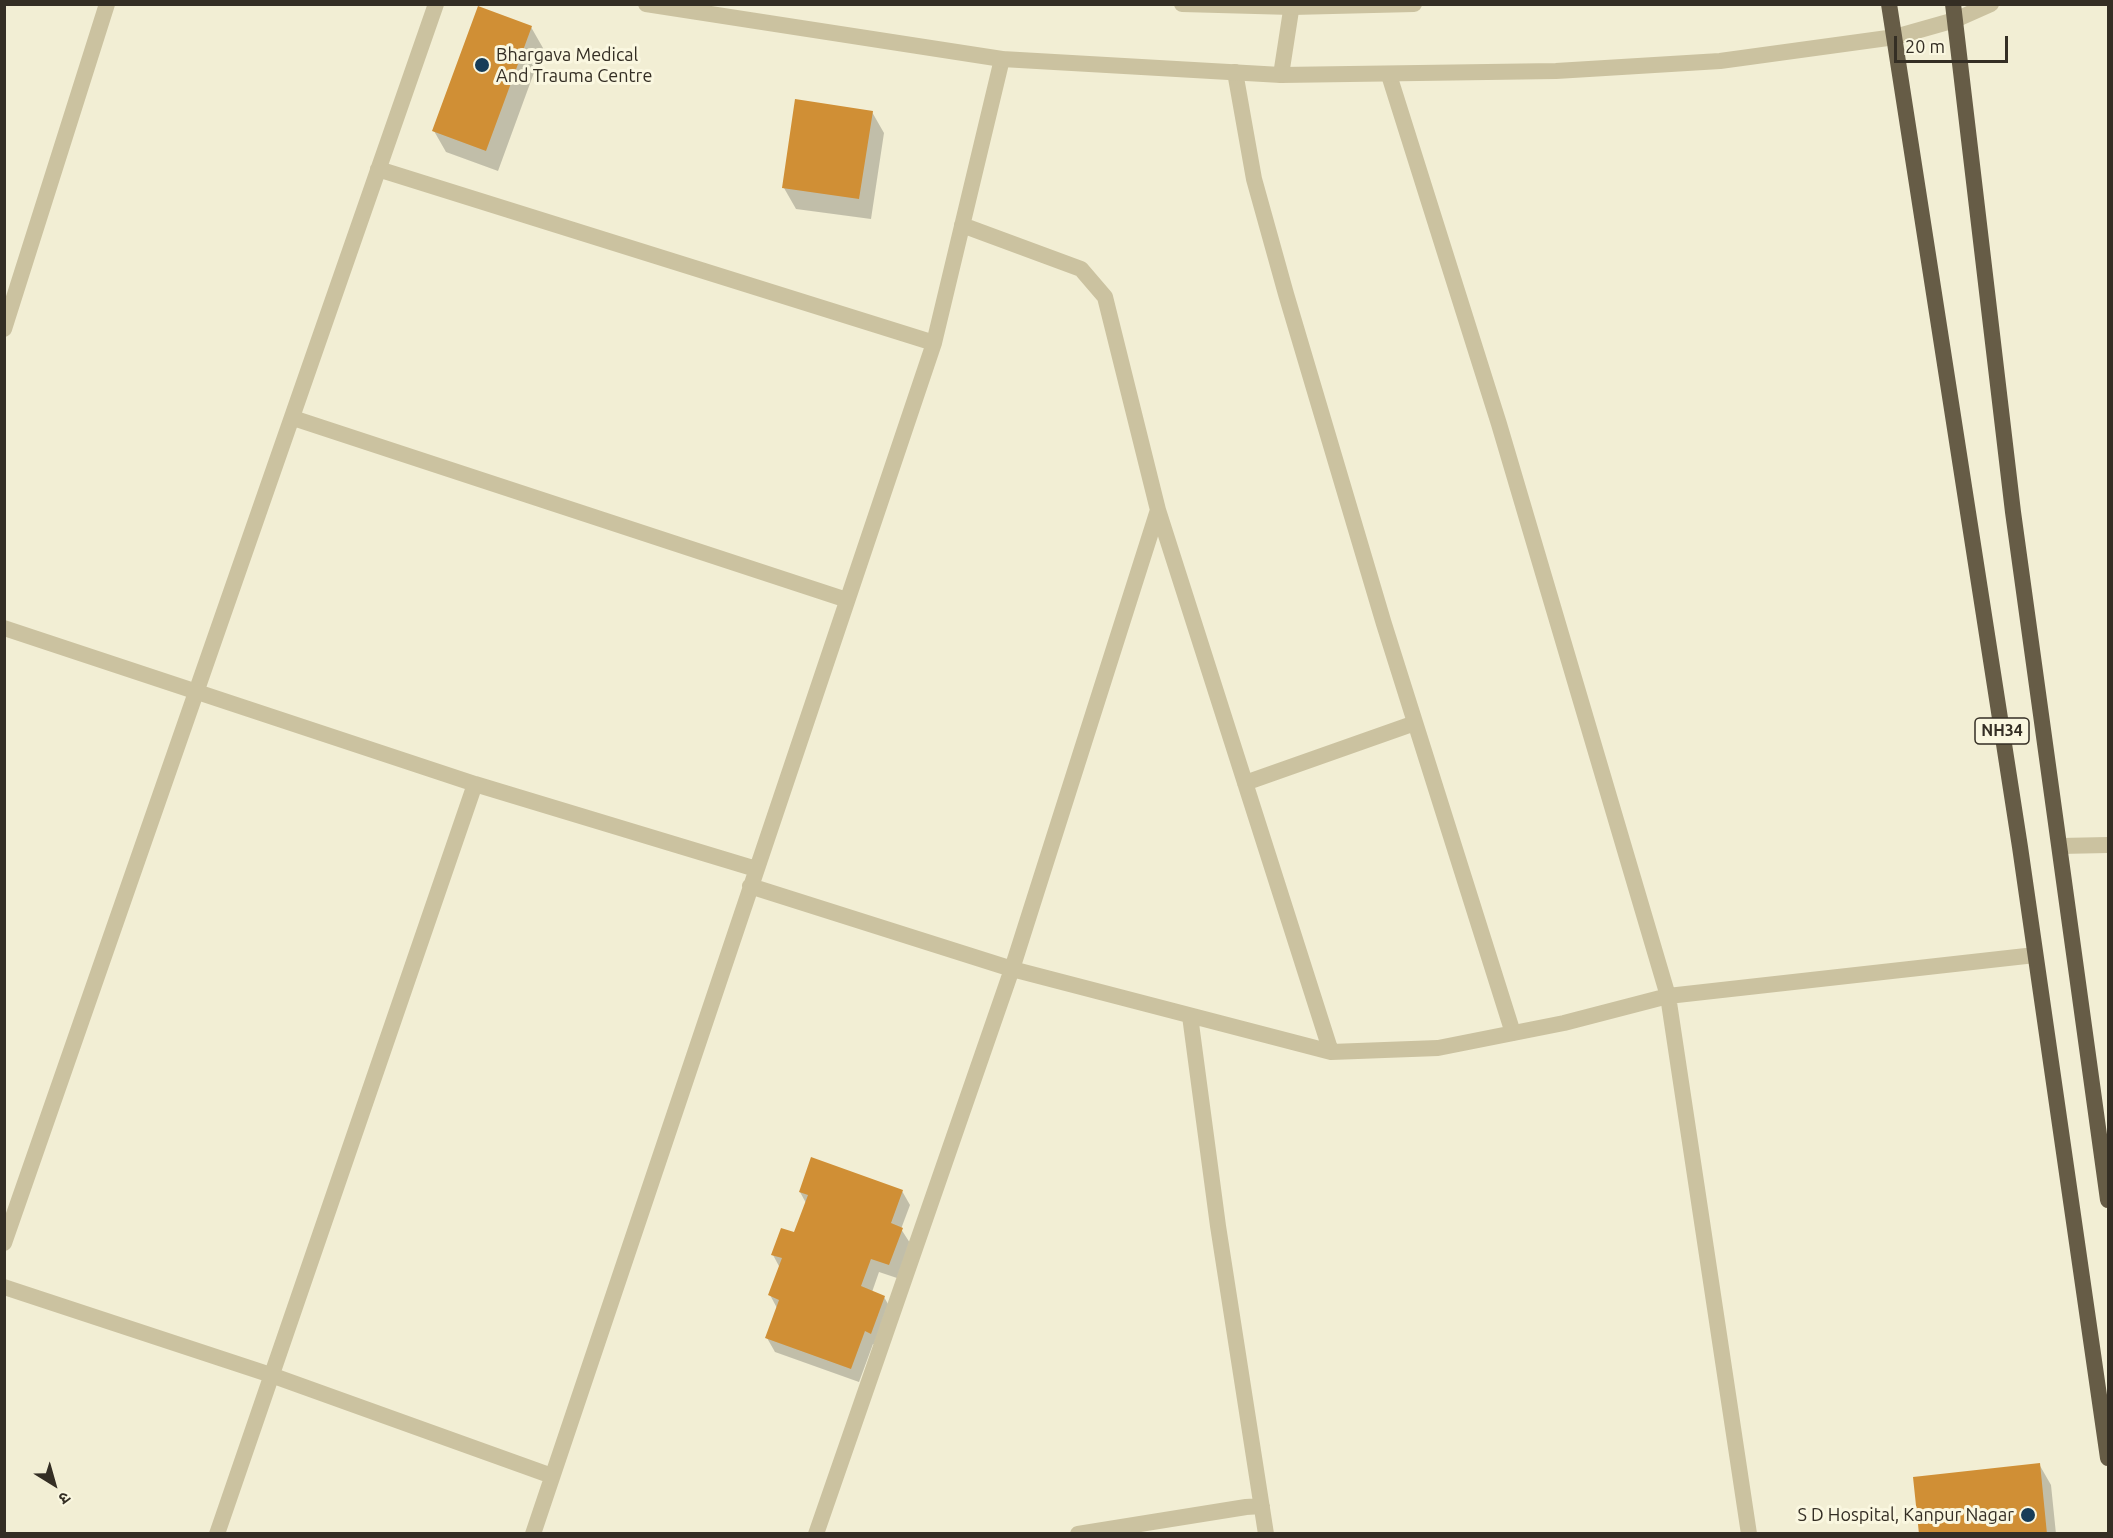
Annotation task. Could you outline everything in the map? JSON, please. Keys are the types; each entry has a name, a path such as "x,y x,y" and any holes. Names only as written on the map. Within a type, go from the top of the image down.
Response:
{"highway":[{"name":"NH34","path":"1889,4 2035,955 2109,1458"},
{"name":"NH34","path":"1954,12 2013,512 2109,1200"}],"street":[{"path":"4,329 107,4"},
{"path":"4,1243 198,693 436,4"},
{"path":"646,4 1002,58 1281,75 1556,71 1720,61 1895,37 1954,12 1990,4"},
{"path":"1182,4 1292,6 1414,4"},
{"path":"1281,75 1292,6"},
{"path":"533,1533 934,343 1002,58"},
{"path":"1235,72 1254,179 1290,306 1415,723 1513,1033"},
{"path":"1389,75 1499,424 1668,996 1749,1533"},
{"path":"378,169 934,343"},
{"path":"962,225 1081,268 1105,297 1158,510 1330,1052"},
{"path":"292,418 847,600"},
{"path":"816,1533 1012,969 1158,510"},
{"path":"4,628 474,784 756,869"},
{"path":"1245,783 1415,723"},
{"path":"217,1533 474,784"},
{"path":"2060,846 2109,845"},
{"path":"750,886 1012,969 1330,1052 1438,1048 1564,1023 1668,996 2035,955"},
{"path":"1190,1016 1218,1226 1266,1533"},
{"path":"4,1287 271,1375 552,1476"},
{"path":"1078,1533 1138,1529 1262,1506"}],"building":[{"path":"478,6 532,26 486,151 432,131"},
{"path":"795,99 873,111 859,199 782,188"},
{"path":"811,1157 903,1190 891,1223 903,1228 889,1265 871,1259 861,1286 885,1296 871,1334 865,1331 851,1369 765,1338 779,1300 768,1295 782,1258 771,1255 781,1228 794,1232 808,1195 799,1192"},
{"path":"2040,1463 2047,1534 1919,1534 1913,1477"}],"place":[{"name":"Bhargava Medical And Trauma Centre","path":"482,65"},
{"name":"S D Hospital, Kanpur Nagar","path":"2028,1515"}]}
